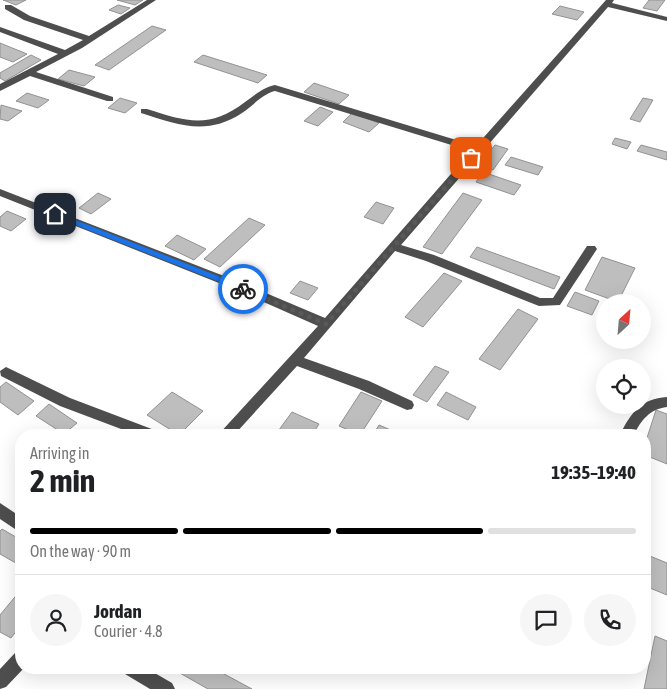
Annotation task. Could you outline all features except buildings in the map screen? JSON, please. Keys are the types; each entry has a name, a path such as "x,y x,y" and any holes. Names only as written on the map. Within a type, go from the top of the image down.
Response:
{"street":[{"path":"0,88 90,39 152,0"},
{"path":"231,429 326,324 609,2 667,19"},
{"path":"8,7 27,18 90,39"},
{"path":"0,29 64,53"},
{"path":"30,73 110,99"},
{"path":"144,111 177,122 206,125 218,123 265,91 275,88 478,150"},
{"path":"0,192 238,286 326,324"},
{"path":"393,246 430,258 529,299 548,304 556,302 562,297 591,249"},
{"path":"294,360 364,385 408,405"},
{"path":"6,372 65,402 140,429"},
{"path":"630,429 637,415 647,406 667,402"},
{"path":"0,510 15,521"},
{"path":"0,681 15,665"},
{"path":"141,674 166,689"}],"way so far":[{"path":"243,289 326,324 471,158"}],"route":[{"path":"55,214 243,289"}]}
